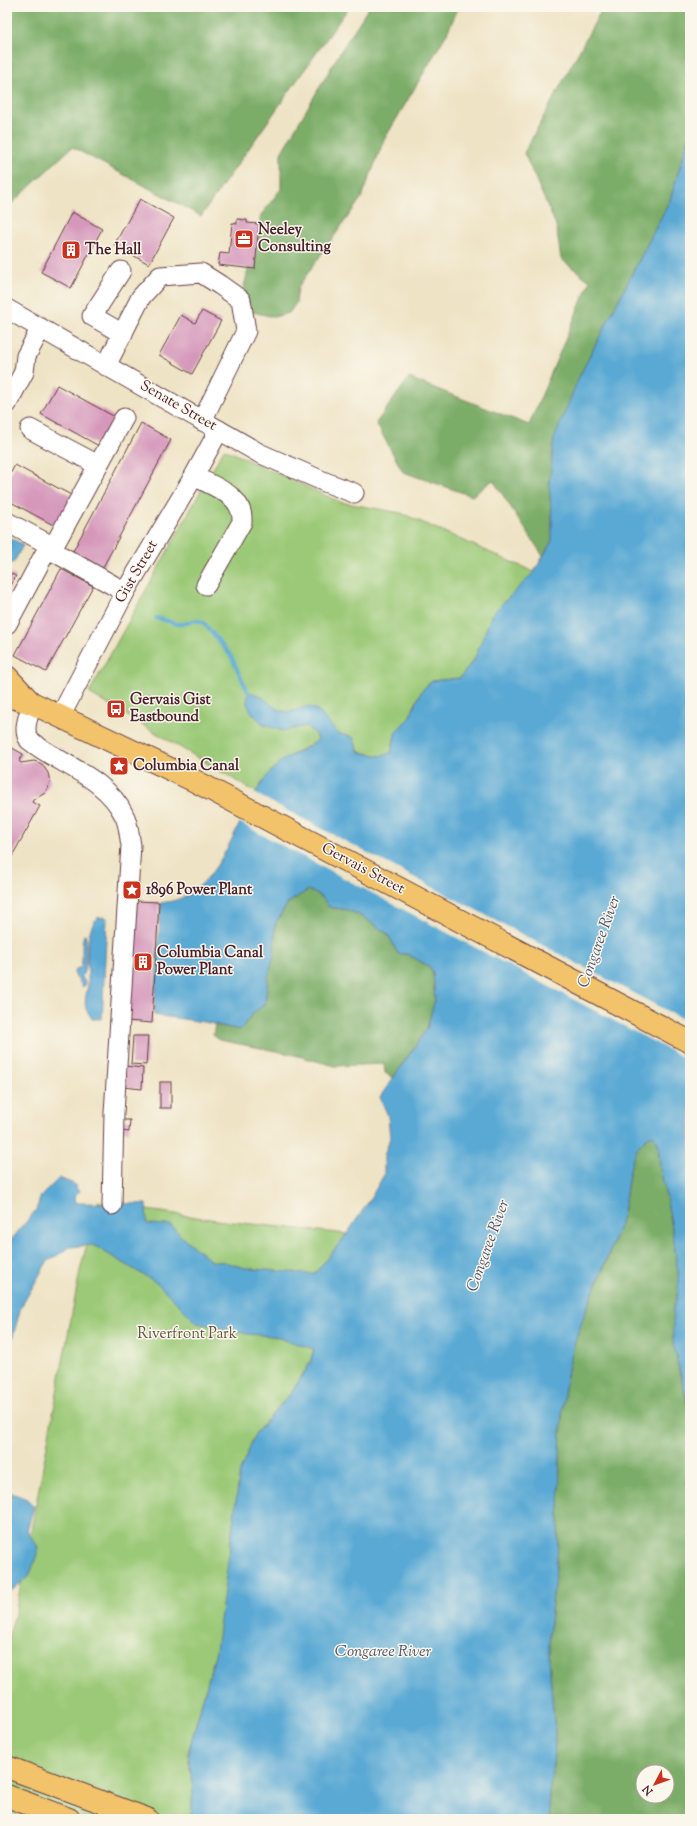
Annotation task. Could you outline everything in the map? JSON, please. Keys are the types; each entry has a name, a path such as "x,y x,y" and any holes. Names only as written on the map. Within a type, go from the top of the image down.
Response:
{"main road":[{"name":"Gervais Street","path":"7,677 32,704"},
{"name":"Gervais Street","path":"7,696 32,704 195,781 690,1042"},
{"path":"7,1767 147,1819"},
{"path":"7,1796 69,1819"}],"street":[{"path":"121,271 92,316 123,334"},
{"name":"Gist Street","path":"60,717 125,592 194,476 210,425 246,331 241,300 201,274 160,276 141,297 106,366"},
{"name":"Senate Street","path":"7,309 259,453 354,493"},
{"path":"7,404 24,372 26,356 41,328"},
{"path":"7,624 44,555 51,547 124,418"},
{"path":"30,429 98,465"},
{"path":"194,476 232,496 239,504 242,513 242,522 206,585"},
{"path":"7,522 125,592"},
{"path":"32,704 25,728 26,735 29,740 69,764 114,798 124,816 131,845 114,1113 112,1205"}],"green space":[{"path":"13,7 349,7 201,216 72,147 7,208 7,12"},
{"path":"369,7 459,7 446,35 384,140 362,197 298,287 296,303 289,313 274,317 248,311 243,291 261,215 281,189 281,153 342,49"},
{"path":"603,7 690,7 690,134 670,200 579,377 552,520 552,541 543,556 493,480 472,496 403,472 376,423 409,378 529,425 590,281 561,259 556,225 524,153"},
{"path":"224,449 340,502 401,513 534,572 492,614 475,658 460,678 432,681 422,690 409,718 396,731 391,753 380,756 316,743 298,751 277,765 257,793 89,693"},
{"path":"308,890 321,896 329,907 348,910 363,917 388,934 398,954 407,954 430,967 433,973 435,999 427,1029 393,1078 385,1073 384,1064 335,1066 291,1054 219,1040 213,1035 215,1025 240,1030 253,1013 265,1004 268,978 274,955 275,924 288,903"},
{"path":"653,1135 658,1143 660,1166 672,1227 679,1280 673,1310 679,1371 690,1413 690,1819 550,1819 549,1797 555,1738 549,1633 559,1519 562,1412 568,1370 578,1331 615,1239 624,1210 630,1172 637,1148 644,1140"},
{"name":"Riverfront Park","path":"98,1201 112,1205 224,1221 347,1234 316,1272 321,1321 310,1363 292,1392 255,1434 216,1651 188,1753 193,1788 191,1819 7,1819 7,1643 16,1610 80,1271"}],"water":[{"name":"Congaree River","path":"690,134 690,1413 673,1343 673,1309 677,1296 679,1280 672,1227 660,1166 658,1143 653,1135 644,1140 637,1148 633,1159 621,1220 615,1239 578,1332 568,1370 562,1412 557,1553 549,1633 555,1738 549,1797 550,1819 191,1819 193,1788 188,1753 216,1651 240,1471 255,1434 292,1392 310,1363 314,1349 272,1336 248,1334 197,1323 157,1283 93,1245 70,1247 47,1262 21,1307 7,1358 7,1245 36,1210 41,1196 59,1178 74,1184 79,1192 75,1196 75,1203 146,1204 147,1224 171,1225 181,1236 211,1261 225,1262 245,1268 311,1274 316,1272 347,1234 369,1201 384,1175 384,1156 390,1138 388,1116 380,1097 427,1029 435,999 433,973 430,967 407,954 398,954 388,934 363,917 348,910 329,907 321,896 308,890 288,903 275,924 274,955 268,978 265,1004 253,1013 240,1030 204,1022 154,1015 161,903 179,899 196,889 210,875 222,858 264,780 277,765 311,745 318,739 306,726 283,731 264,725 253,714 247,704 248,692 257,694 274,707 286,712 307,706 317,710 339,734 353,737 359,752 380,756 391,753 396,731 409,718 422,690 432,681 460,678 475,658 492,614 534,572 552,541 549,485 554,439 579,377 670,200"},
{"path":"7,536 23,545 12,563 7,560"},
{"path":"97,918 107,918 102,1019 92,1019 85,1004 88,984 88,941 90,932"},
{"path":"84,935 86,938 86,965 82,977 86,984 83,987 74,974 76,969 81,967 82,943"},
{"path":"7,1491 27,1499 34,1506 27,1531 39,1548 30,1575 11,1591 7,1591"}],"pier":[{"path":"254,793 690,1023 690,1061 238,822"}],"building":[{"path":"140,199 174,218 149,264 114,245"},
{"name":"The Hall","path":"72,212 102,229 71,288 41,272"},
{"name":"Neeley Consulting","path":"237,219 247,220 247,223 259,224 255,269 218,265 220,253 229,254 232,223 237,224"},
{"path":"202,311 221,321 192,374 159,355 181,315 195,323"},
{"path":"57,385 115,417 99,446 41,414"},
{"path":"141,423 171,440 102,569 72,553"},
{"path":"15,465 73,496 57,527 7,500 7,480"},
{"path":"61,569 93,586 46,672 15,655"},
{"path":"7,572 16,576 7,592"},
{"path":"7,745 23,754 19,761 21,763 34,761 42,764 48,773 50,782 45,793 33,800 32,802 40,806 7,865"},
{"name":"Columbia Canal Power Plant","path":"135,901 159,902 152,1023 127,1021"},
{"path":"133,1036 148,1036 146,1065 131,1064"},
{"path":"125,1066 143,1068 142,1089 123,1087"},
{"path":"160,1082 171,1082 171,1108 160,1108"},
{"path":"123,1120 130,1120 129,1132 122,1131"}],"waterway":[{"path":"156,618 175,624 183,624 195,620 203,622 231,656 248,692"}],"place":[{"name":"Neeley Consulting","path":"244,239"},
{"name":"The Hall","path":"71,250"},
{"name":"Gervais Gist Eastbound","path":"116,709"},
{"name":"Columbia Canal","path":"119,766"},
{"name":"1896 Power Plant","path":"132,890"},
{"name":"Columbia Canal Power Plant","path":"143,962"}]}
